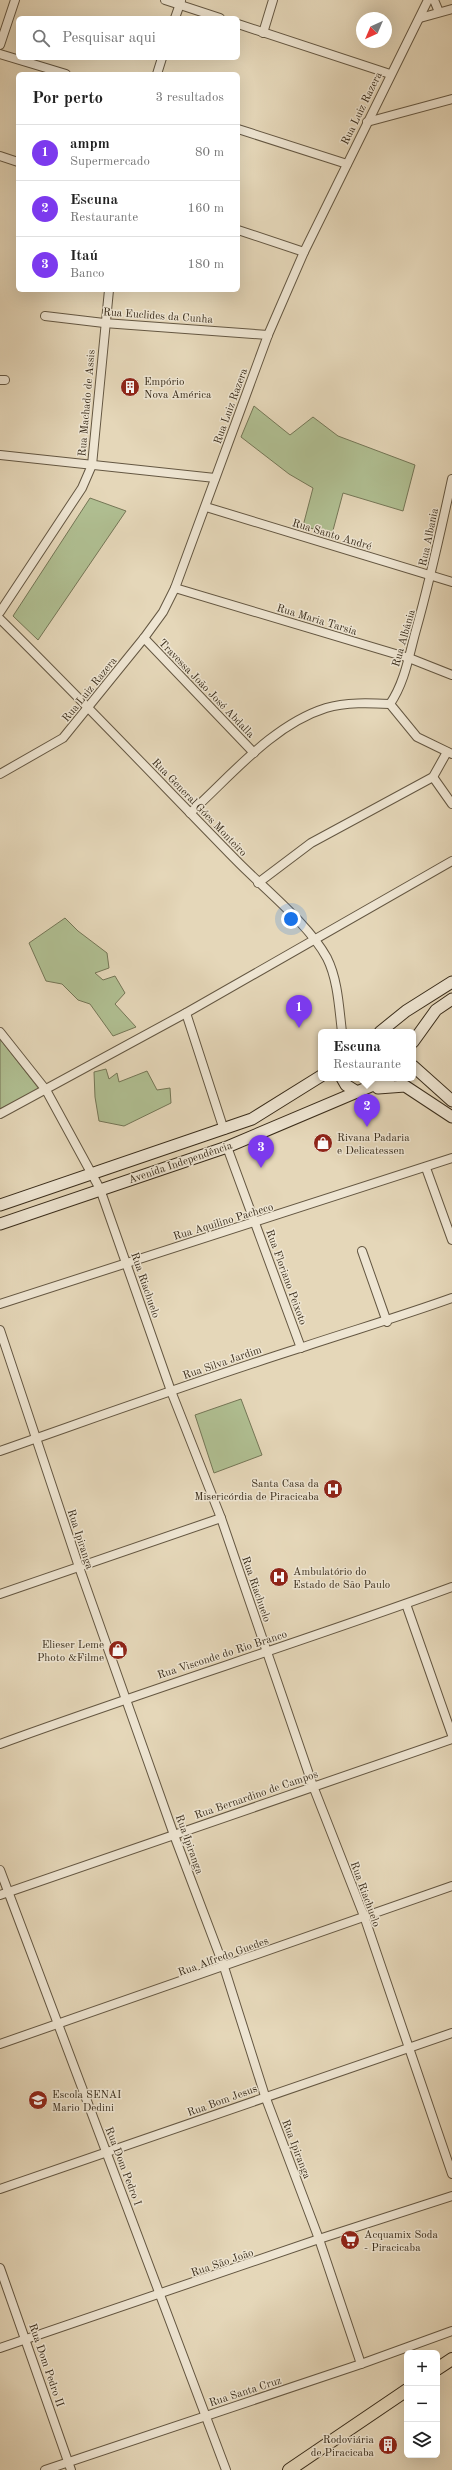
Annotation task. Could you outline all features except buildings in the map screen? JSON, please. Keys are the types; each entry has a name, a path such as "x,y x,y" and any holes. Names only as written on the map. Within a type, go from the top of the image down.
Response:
{"main road":[{"path":"384,1029 406,1011 452,982"},
{"path":"416,1037 436,1010 452,999"},
{"path":"416,1069 452,1101"},
{"name":"Avenida Independência","path":"0,1205 224,1130 268,1111 318,1078"},
{"path":"344,1081 346,1085 360,1091 383,1081"},
{"name":"Avenida Independência","path":"0,1224 227,1147 360,1091 393,1086 405,1086 452,1117"},
{"path":"440,2367 452,2358"},
{"path":"289,2470 404,2392"}],"street":[{"path":"0,46 15,0"},
{"path":"165,0 180,2 215,16"},
{"path":"263,33 273,0"},
{"name":"Rua Luiz Razera","path":"0,774 63,738 90,707 163,612 175,588 268,335 304,252 390,74 428,0"},
{"path":"434,0 439,12"},
{"path":"176,16 180,2"},
{"path":"420,18 452,9"},
{"path":"240,25 390,74"},
{"path":"0,54 16,59"},
{"path":"20,60 59,72"},
{"path":"158,72 161,60"},
{"path":"367,122 452,99"},
{"path":"240,130 347,164"},
{"path":"0,156 16,161"},
{"path":"240,231 304,252"},
{"name":"Rua Machado de Assis","path":"0,612 82,488 92,465 104,323 109,292"},
{"name":"Rua Euclides da Cunha","path":"45,316 104,323 268,335"},
{"path":"0,455 215,478"},
{"name":"Rua Albania","path":"431,576 452,479"},
{"name":"Rua Santo André","path":"206,506 452,582"},
{"name":"Rua Albânia","path":"390,704 399,690 431,576"},
{"name":"Rua Maria Tarsia","path":"175,588 409,658 452,675"},
{"name":"Rua General Góes Monteiro","path":"0,619 90,707 190,813 315,939 327,960 334,979 342,1029"},
{"name":"Travessa João José Abdalla","path":"144,638 254,753"},
{"path":"190,813 254,753 296,720 328,708 363,703 390,704 417,737 449,753 433,777 311,843 258,883"},
{"path":"433,777 452,804"},
{"path":"0,1114 186,1013 452,861"},
{"path":"186,1013 224,1130"},
{"name":"Rua Riachuelo","path":"0,1032 46,1090 100,1189 171,1391 221,1518 313,1786 364,1916 408,2049 452,2174"},
{"name":"Rua Floriano Peixoto","path":"227,1147 301,1348"},
{"name":"Rua Aquilino Pacheco","path":"0,1304 126,1262 256,1223 426,1168 452,1158"},
{"path":"426,1168 452,1240"},
{"path":"362,1251 387,1322"},
{"name":"Rua Silva Jardim","path":"0,1451 171,1391 301,1348 387,1322 452,1298"},
{"name":"Rua Ipiranga","path":"0,1330 79,1567 127,1697 174,1835 224,1967 265,2096 319,2239 360,2364"},
{"path":"0,1594 221,1518"},
{"name":"Rua Visconde do Rio Branco","path":"0,1744 127,1697 406,1604 452,1587"},
{"path":"406,1604 452,1735"},
{"name":"Rua Bernardino de Campos","path":"0,1895 452,1739"},
{"name":"Rua Dom Pedro I","path":"0,1870 161,2295 204,2416 226,2470"},
{"name":"Rua Alfredo Guedes","path":"0,2044 59,2025 452,1886"},
{"name":"Rua Bom Jesus","path":"0,2189 107,2153 265,2096 452,2034"},
{"name":"Rua São João","path":"0,2348 161,2295 319,2239 452,2196"},
{"name":"Rua Dom Pedro II","path":"0,2268 70,2466"},
{"name":"Rua Santa Cruz","path":"45,2470 70,2466 204,2416 360,2364 452,2330"}],"green space":[{"path":"254,406 290,435 313,417 338,436 415,465 403,511 343,493 332,534 303,526 313,488 289,474 241,437"},
{"path":"90,498 126,511 38,640 13,616"},
{"path":"65,918 78,931 107,953 109,968 95,973 103,980 115,976 125,993 115,1004 136,1027 113,1036 90,1004 78,1000 62,984 46,981 29,943"},
{"path":"0,1039 39,1089 0,1109"},
{"path":"106,1069 109,1079 117,1073 119,1082 147,1071 157,1090 170,1088 171,1103 124,1126 99,1121 95,1097 94,1072"},
{"path":"241,1399 262,1455 214,1473 195,1415"}],"place":[{"name":"Empório Nova América","path":"130,387"},
{"name":"ampm","path":"299,1028"},
{"name":"Escuna","path":"367,1127"},
{"name":"Rivana Padaria e Delicatessen","path":"323,1143"},
{"name":"Itaú","path":"261,1168"},
{"name":"Santa Casa da Misericórdia de Piracicaba","path":"333,1489"},
{"name":"Ambulatório do Estado de São Paulo","path":"279,1577"},
{"name":"Elieser Leme Photo &Filme","path":"118,1650"},
{"name":"Escola SENAI Mario Dedini","path":"38,2100"},
{"name":"Acquamix Soda - Piracicaba","path":"350,2240"},
{"name":"Rodoviária de Piracicaba","path":"388,2445"}]}
